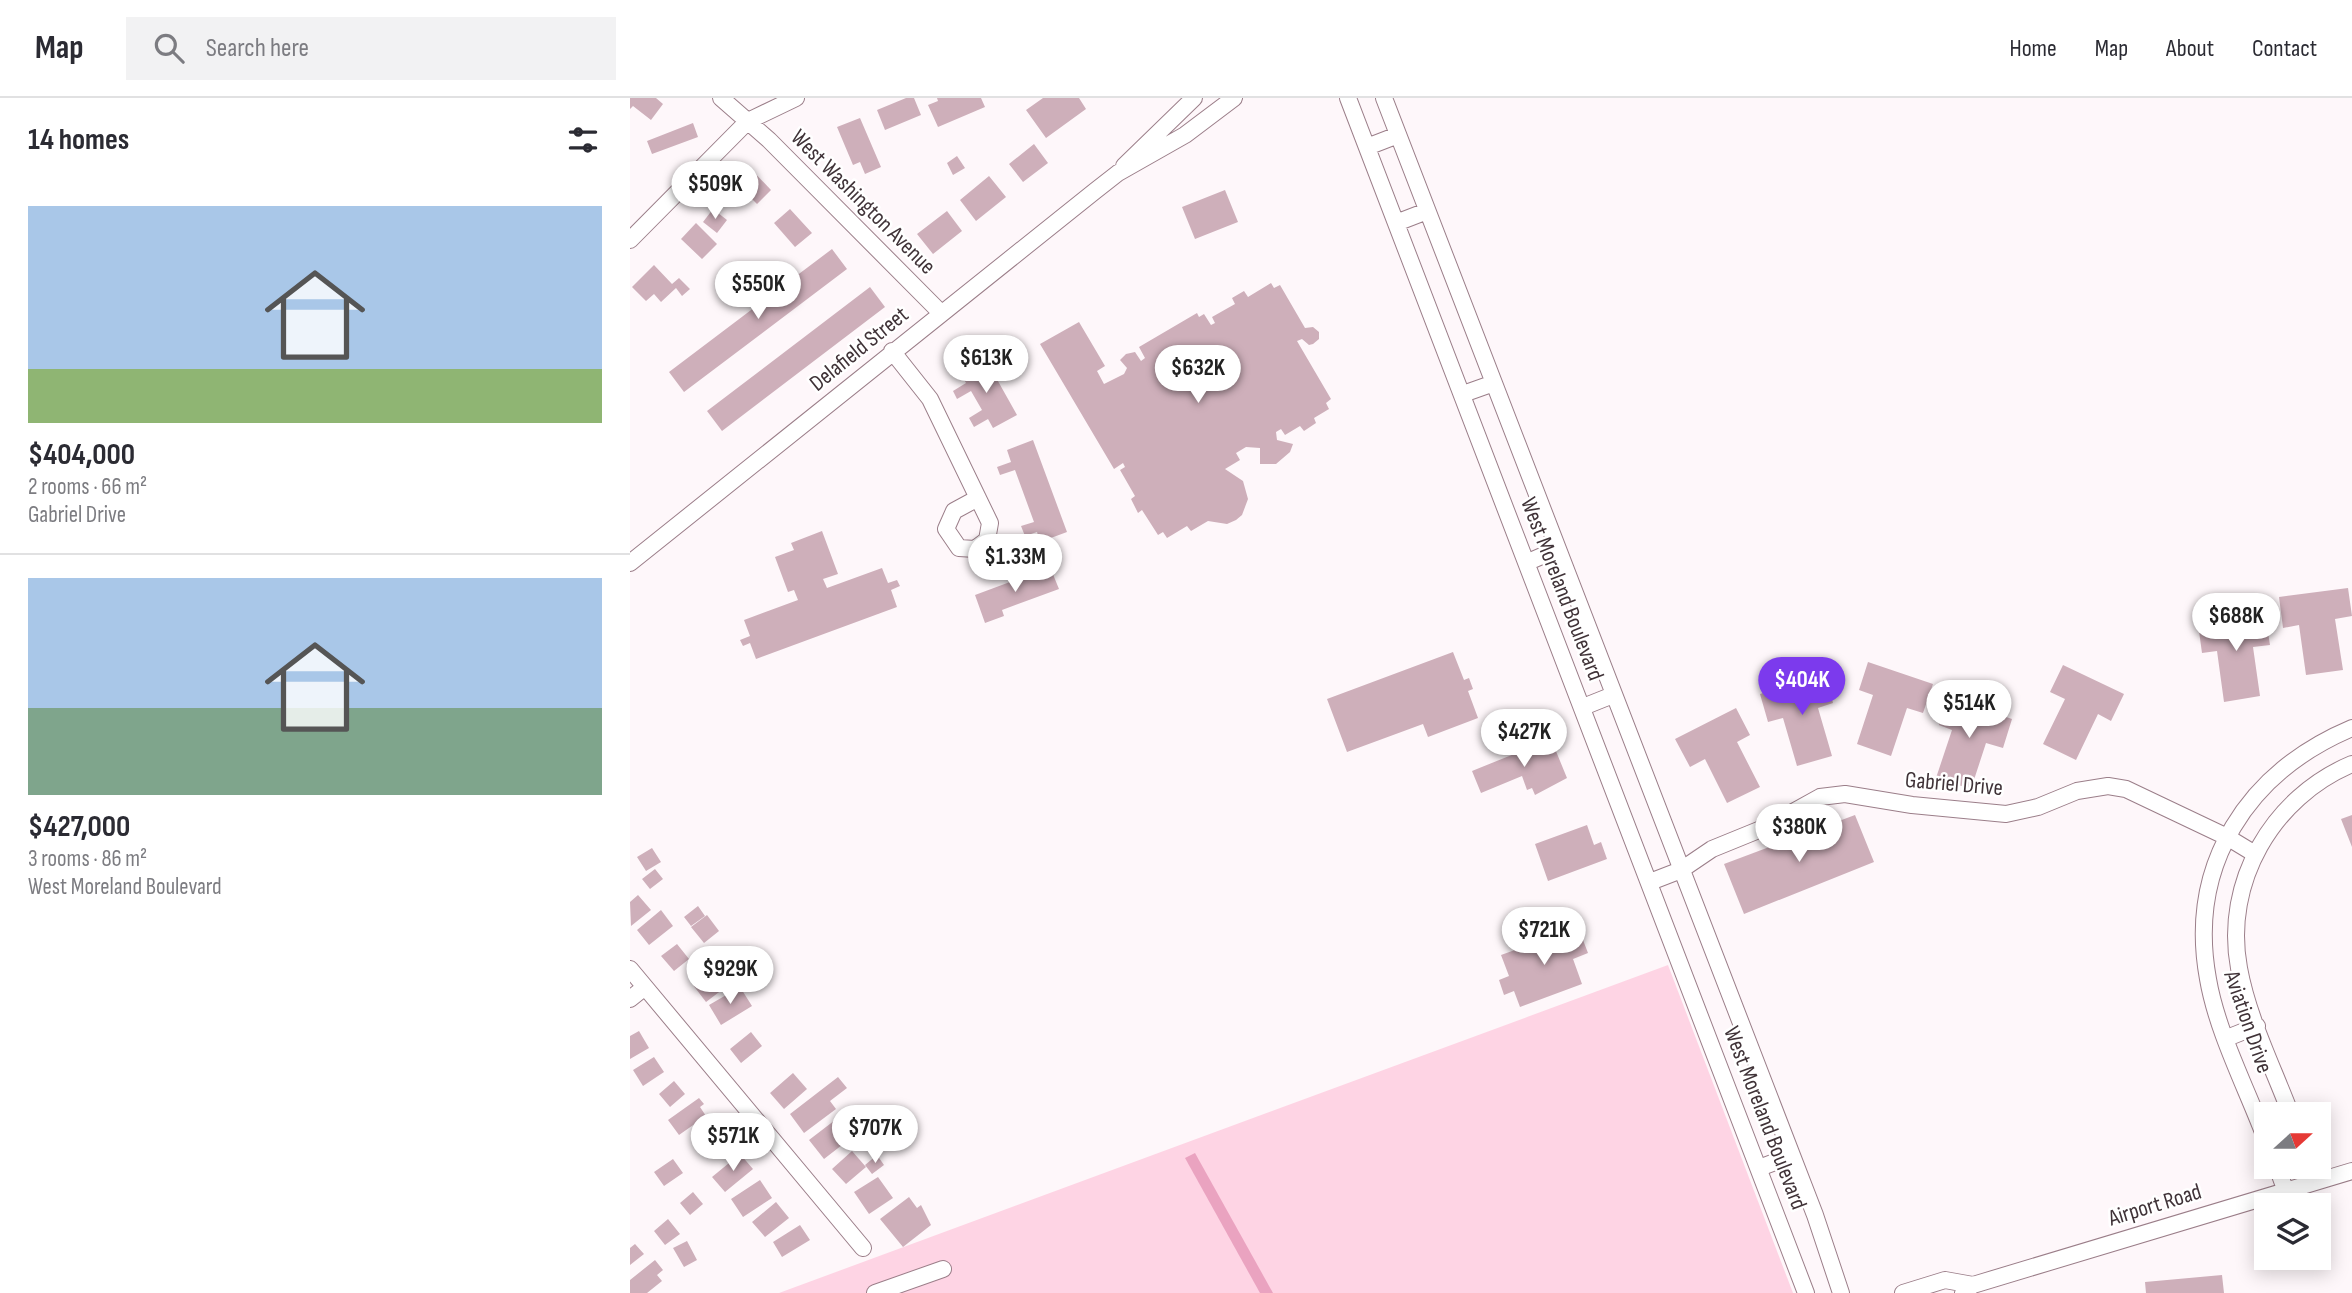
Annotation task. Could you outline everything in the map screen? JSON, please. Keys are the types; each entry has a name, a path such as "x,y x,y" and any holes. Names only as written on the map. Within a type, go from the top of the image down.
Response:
{"street":[{"name":"West Washington Avenue","path":"721,98 748,121 940,312"},
{"path":"630,240 748,121 796,98"},
{"name":"Delafield Street","path":"630,563 940,312 1118,173 1202,122 1234,98"},
{"name":"West Moreland Boulevard","path":"1348,98 1806,1293"},
{"name":"West Moreland Boulevard","path":"1384,98 1791,1156 1841,1293"},
{"path":"1190,101 1202,122"},
{"name":"Delafield Street","path":"1118,173 1135,152 1190,101"},
{"path":"1367,147 1398,135"},
{"path":"1396,223 1427,211"},
{"path":"892,351 930,399 978,498"},
{"path":"1463,394 1494,383"},
{"path":"1528,562 1558,550"},
{"path":"1583,707 1613,695"},
{"name":"Aviation Drive","path":"2254,1109 2208,981 2204,923 2214,867 2227,837 2258,792 2278,771 2323,741 2352,728"},
{"name":"Aviation Drive","path":"2286,1102 2245,996 2236,941 2242,889 2255,854 2277,819 2313,785 2352,764"},
{"name":"Gabriel Drive","path":"1650,882 1681,870 1712,849 1766,827 1820,797 1845,794 1912,805 2006,814 2038,807 2077,791 2108,786 2126,789 2227,837 2255,854"},
{"path":"630,968 863,1248"},
{"path":"630,999 645,987"},
{"path":"2227,1038 2257,1026"},
{"path":"1759,1168 1791,1156"},
{"name":"Airport Road","path":"2331,1172 2352,1171"},
{"path":"2282,1180 2285,1189"},
{"name":"Airport Road","path":"1903,1293 1945,1280 1968,1289 2285,1189 2301,1180"},
{"path":"875,1293 943,1269"}],"shaded area":[{"path":"1668,965 1793,1293 779,1293"},
{"path":"1195,1153 1273,1293 1260,1293 1185,1158"}],"building":[{"path":"630,98 656,98 663,104 651,120 633,106 630,109"},
{"path":"906,98 914,98 921,115 885,130 877,110"},
{"path":"937,98 981,98 985,107 938,127 928,105 938,101"},
{"path":"1043,98 1079,98 1086,109 1046,138 1026,110"},
{"path":"860,118 881,167 865,174 860,162 853,165 837,127"},
{"path":"693,123 698,137 652,154 647,141"},
{"path":"1034,144 1048,163 1023,182 1009,164"},
{"path":"957,156 965,168 953,175 947,163"},
{"path":"751,169 771,190 757,204 736,183"},
{"path":"989,176 1006,197 976,221 960,200"},
{"path":"1225,190 1238,222 1195,239 1182,207"},
{"path":"713,209 727,220 717,233 703,222"},
{"path":"790,209 812,233 795,247 774,223"},
{"path":"947,211 962,231 933,254 917,234"},
{"path":"696,223 717,244 702,259 681,239"},
{"path":"832,249 847,269 684,392 669,372"},
{"path":"654,265 672,284 679,278 690,289 682,296 676,288 661,302 654,294 646,301 632,287"},
{"path":"1271,283 1274,288 1280,285 1305,328 1313,327 1319,332 1319,339 1313,344 1309,345 1302,339 1297,341 1331,399 1326,403 1329,409 1314,418 1316,423 1304,431 1300,426 1285,435 1281,429 1276,432 1277,440 1293,444 1290,452 1276,464 1260,464 1260,448 1246,447 1236,453 1240,460 1225,469 1243,481 1248,499 1242,515 1236,520 1227,524 1208,521 1191,531 1187,526 1167,538 1163,532 1158,535 1142,510 1138,513 1131,499 1135,496 1120,470 1125,467 1123,463 1114,469 1040,344 1079,322 1105,366 1097,371 1104,384 1124,374 1127,368 1120,360 1126,354 1135,352 1141,361 1145,358 1139,347 1197,313 1199,317 1204,314 1211,325 1215,323 1212,317 1235,304 1232,298 1244,291 1248,297"},
{"path":"870,287 885,307 722,431 707,411"},
{"path":"985,358 1017,415 993,428 988,419 974,427 969,418 982,410 971,391 957,399 953,391 966,383 960,372"},
{"path":"1033,440 1067,532 1040,542 1037,532 1025,536 1021,526 1034,522 1015,470 1000,475 997,467 1011,462 1007,450"},
{"path":"822,531 838,574 823,579 827,588 882,568 888,583 897,580 900,586 891,590 897,607 756,659 750,643 743,646 740,640 750,636 744,620 798,600 794,590 788,592 775,557 794,550 791,543"},
{"path":"1050,567 1059,589 1002,610 1004,616 985,623 975,595"},
{"path":"2348,588 2352,616 2335,619 2343,670 2306,675 2299,625 2283,628 2279,597"},
{"path":"2265,614 2270,645 2253,647 2260,696 2224,702 2217,651 2202,653 2198,624"},
{"path":"1453,652 1464,680 1469,678 1473,689 1468,691 1478,718 1428,737 1423,724 1347,752 1327,699"},
{"path":"1868,662 1933,684 1923,713 1907,708 1891,756 1857,744 1873,695 1859,690"},
{"path":"2063,665 2124,694 2111,721 2098,714 2076,760 2043,744 2065,699 2050,692"},
{"path":"1825,674 1833,703 1818,708 1832,756 1797,766 1783,718 1768,722 1760,694"},
{"path":"1948,697 2012,719 2003,748 1986,743 1971,789 1936,778 1952,730 1939,725"},
{"path":"1736,708 1750,735 1737,742 1760,787 1727,803 1705,759 1690,767 1675,739"},
{"path":"1551,739 1567,778 1535,795 1532,788 1527,790 1522,776 1481,793 1472,771"},
{"path":"1855,815 1874,862 1744,914 1724,864"},
{"path":"2352,815 2352,847 2341,819"},
{"path":"1587,825 1594,845 1601,842 1607,859 1548,881 1535,844"},
{"path":"652,848 661,862 646,871 637,857"},
{"path":"655,869 663,879 650,889 642,879"},
{"path":"638,895 651,910 631,926 630,902"},
{"path":"698,906 705,916 691,926 684,917"},
{"path":"661,910 673,926 649,945 637,930"},
{"path":"707,915 719,931 704,943 691,927"},
{"path":"1578,927 1588,953 1573,959 1582,984 1520,1007 1514,991 1504,995 1499,980 1509,976 1501,955"},
{"path":"677,944 689,959 674,971 661,956"},
{"path":"727,949 733,957 721,966 715,958"},
{"path":"718,966 731,983 706,1002 693,985"},
{"path":"740,987 752,1006 721,1025 709,1005"},
{"path":"639,1031 649,1048 630,1059 630,1036"},
{"path":"751,1032 762,1046 741,1063 730,1049"},
{"path":"654,1057 664,1072 643,1086 633,1070"},
{"path":"793,1073 807,1089 784,1109 770,1093"},
{"path":"838,1077 847,1088 830,1101 836,1109 804,1133 790,1114"},
{"path":"674,1081 685,1094 670,1107 659,1094"},
{"path":"699,1098 704,1104 700,1107 706,1116 679,1135 668,1120"},
{"path":"839,1117 848,1128 836,1137 842,1145 824,1159 809,1140"},
{"path":"864,1121 872,1132 858,1142 850,1131"},
{"path":"717,1127 727,1143 711,1154 701,1138"},
{"path":"852,1151 866,1167 846,1184 832,1169"},
{"path":"740,1154 753,1169 725,1192 712,1177"},
{"path":"877,1155 884,1165 872,1174 865,1165"},
{"path":"673,1159 683,1173 664,1186 654,1172"},
{"path":"878,1177 893,1198 869,1214 854,1192"},
{"path":"760,1180 772,1198 743,1217 731,1199"},
{"path":"693,1192 703,1204 690,1215 680,1203"},
{"path":"909,1197 917,1208 921,1205 931,1225 903,1247 880,1219"},
{"path":"776,1202 789,1218 765,1237 752,1222"},
{"path":"668,1219 680,1234 665,1245 654,1231"},
{"path":"800,1225 810,1240 782,1257 773,1242"},
{"path":"687,1241 697,1260 684,1267 673,1248"},
{"path":"635,1244 644,1254 630,1265 630,1248"},
{"path":"655,1260 663,1270 657,1275 662,1281 647,1293 630,1293 630,1280"},
{"path":"2222,1275 2224,1293 2146,1293 2145,1282"}]}
